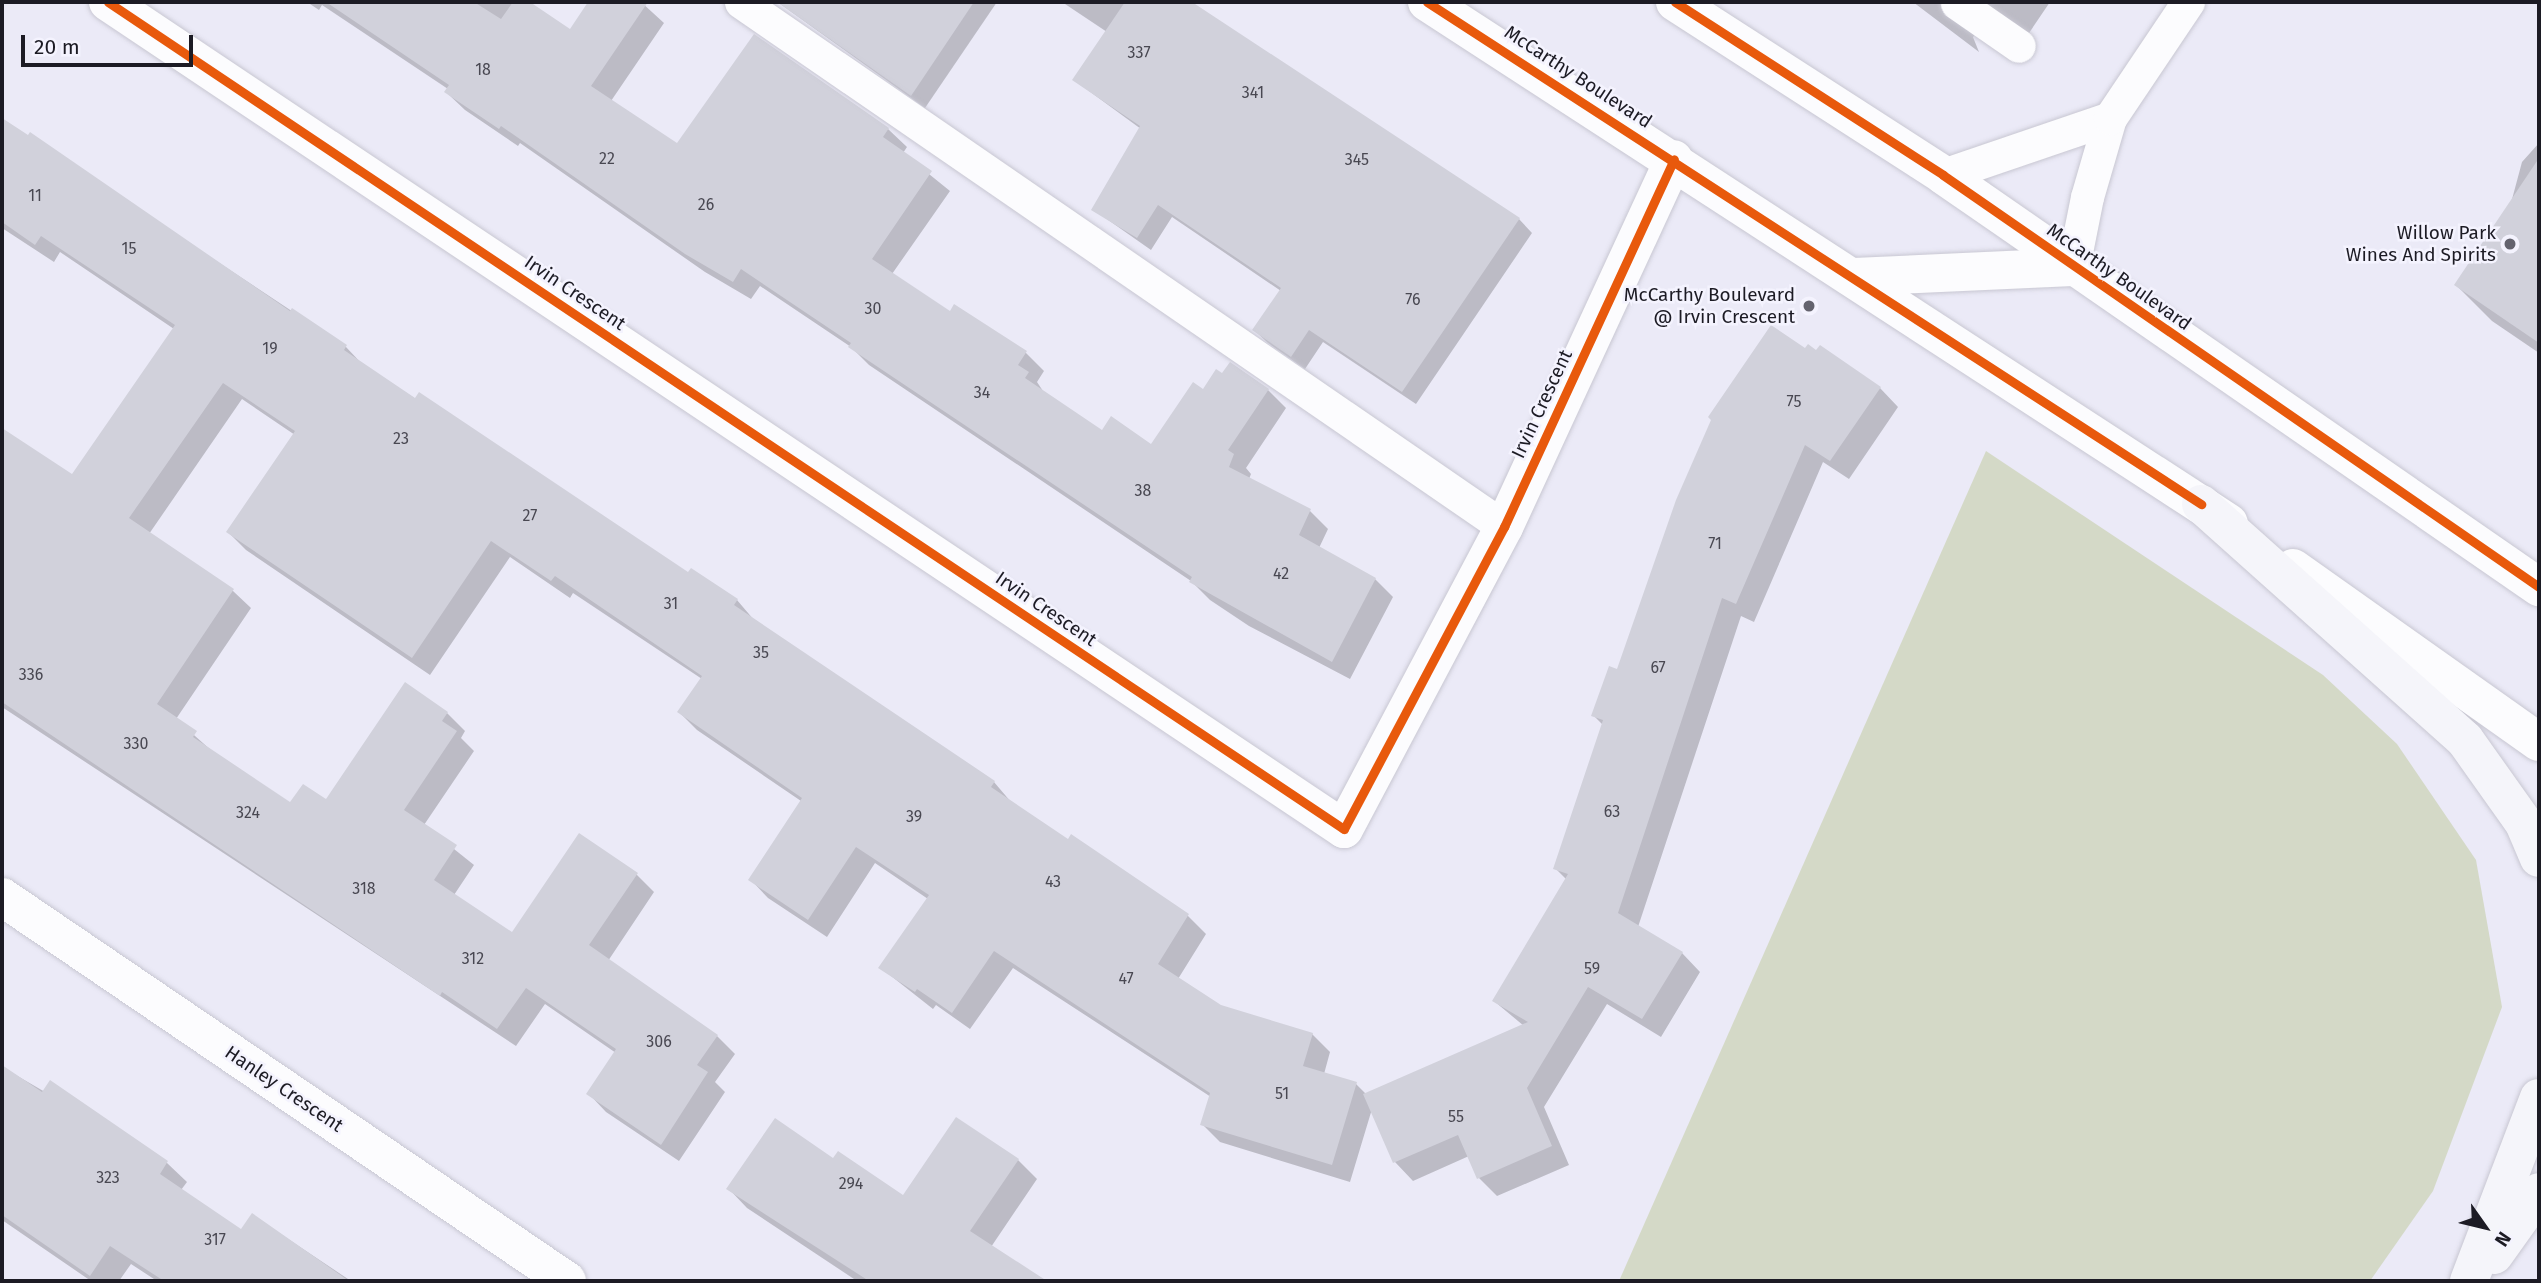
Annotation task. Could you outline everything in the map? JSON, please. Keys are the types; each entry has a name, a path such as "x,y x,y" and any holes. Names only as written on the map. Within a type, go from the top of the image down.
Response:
{"main road":[{"path":"2201,504 2465,740 2525,823 2539,858"},
{"path":"2469,1281 2539,1098"},
{"path":"2475,1281 2539,1192"}],"street":[{"name":"Irvin Crescent","path":"108,2 1345,829 1504,527 1674,159"},
{"name":"McCarthy Boulevard","path":"1427,2 1674,159 2201,504 2539,742"},
{"name":"McCarthy Boulevard","path":"1675,2 1943,176 2539,587"},
{"path":"1854,277 2073,267"},
{"name":"Hanley Crescent","path":"2,897 567,1281"}],"lane":[{"path":"741,2 1504,527"},
{"path":"2073,267 2087,197 2109,118 2188,2"},
{"path":"1957,3 2019,46"},
{"path":"1943,176 2109,118"}],"green space":[{"path":"1986,451 2323,675 2397,744 2476,860 2502,1007 2433,1191 2370,1281 1619,1281"}],"building":[{"path":"326,2 474,2 501,19 513,2 530,2 570,29 588,2 648,2 591,86 677,143 754,34 889,128 883,137 932,171 872,259 950,311 954,304 1027,351 1018,365 1029,372 1025,378 1102,430 1111,416 1151,444 1193,382 1203,389 1216,369 1222,373 1230,362 1269,389 1228,450 1234,454 1229,467 1311,509 1299,535 1376,578 1332,662 1189,582 1192,577 848,347 851,343 741,269 733,282 685,254 501,126 499,129 444,92 449,85"},
{"path":"777,2 974,2 911,96"},
{"path":"1125,2 1192,2 1520,218 1402,392 1309,330 1291,357 1252,330 1281,288 1158,205 1137,238 1091,210 1140,126 1072,80"},
{"path":"2,118 28,135 30,132 290,311 292,308 347,345 344,350 415,398 419,392 688,572 691,568 738,599 734,605 995,781 991,787 1068,839 1071,834 1189,914 1158,964 1221,1005 1313,1033 1303,1066 1357,1082 1332,1165 1200,1125 1210,1093 994,951 952,1013 917,989 915,992 878,968 929,895 856,847 808,920 748,880 802,798 677,712 702,676 555,576 551,581 491,541 412,658 226,532 295,431 223,383 129,518 234,589 157,704 197,731 193,737 290,802 303,784 326,799 405,682 448,712 442,721 457,731 404,810 457,845 434,880 512,932 579,833 638,873 589,945 718,1035 697,1065 708,1072 661,1145 586,1094 616,1049 526,988 497,1029 442,992 440,996 2,702 2,428 72,474 175,325 41,236 35,245 2,222"},
{"name":"Willow Park Wines And Spirits","path":"2539,158 2539,343 2454,285"},
{"path":"1771,325 1805,348 1808,344 1816,350 1820,345 1881,387 1830,461 1805,445 1736,604 1722,598 1618,913 1683,952 1642,1019 1588,987 1527,1088 1552,1146 1477,1179 1458,1135 1393,1163 1363,1094 1528,1022 1492,1001 1568,874 1553,869 1603,720 1591,716 1609,666 1617,669 1676,500 1711,420 1708,417"},
{"path":"2,1065 42,1092 50,1080 168,1161 160,1174 241,1229 252,1213 349,1281 164,1281 110,1246 90,1276 2,1215"},
{"path":"956,1117 1019,1159 970,1231 1047,1281 869,1281 726,1189 775,1118 833,1158 838,1151 903,1195"}],"cycle path":[{"path":"108,2 1344,829 1504,527 1674,159"},
{"path":"1427,2 2201,504"},
{"path":"1675,2 1943,175 2539,587"}],"place":[{"name":"Willow Park Wines And Spirits","path":"2510,244"},
{"name":"McCarthy Boulevard @ Irvin Crescent","path":"1809,306"}]}
